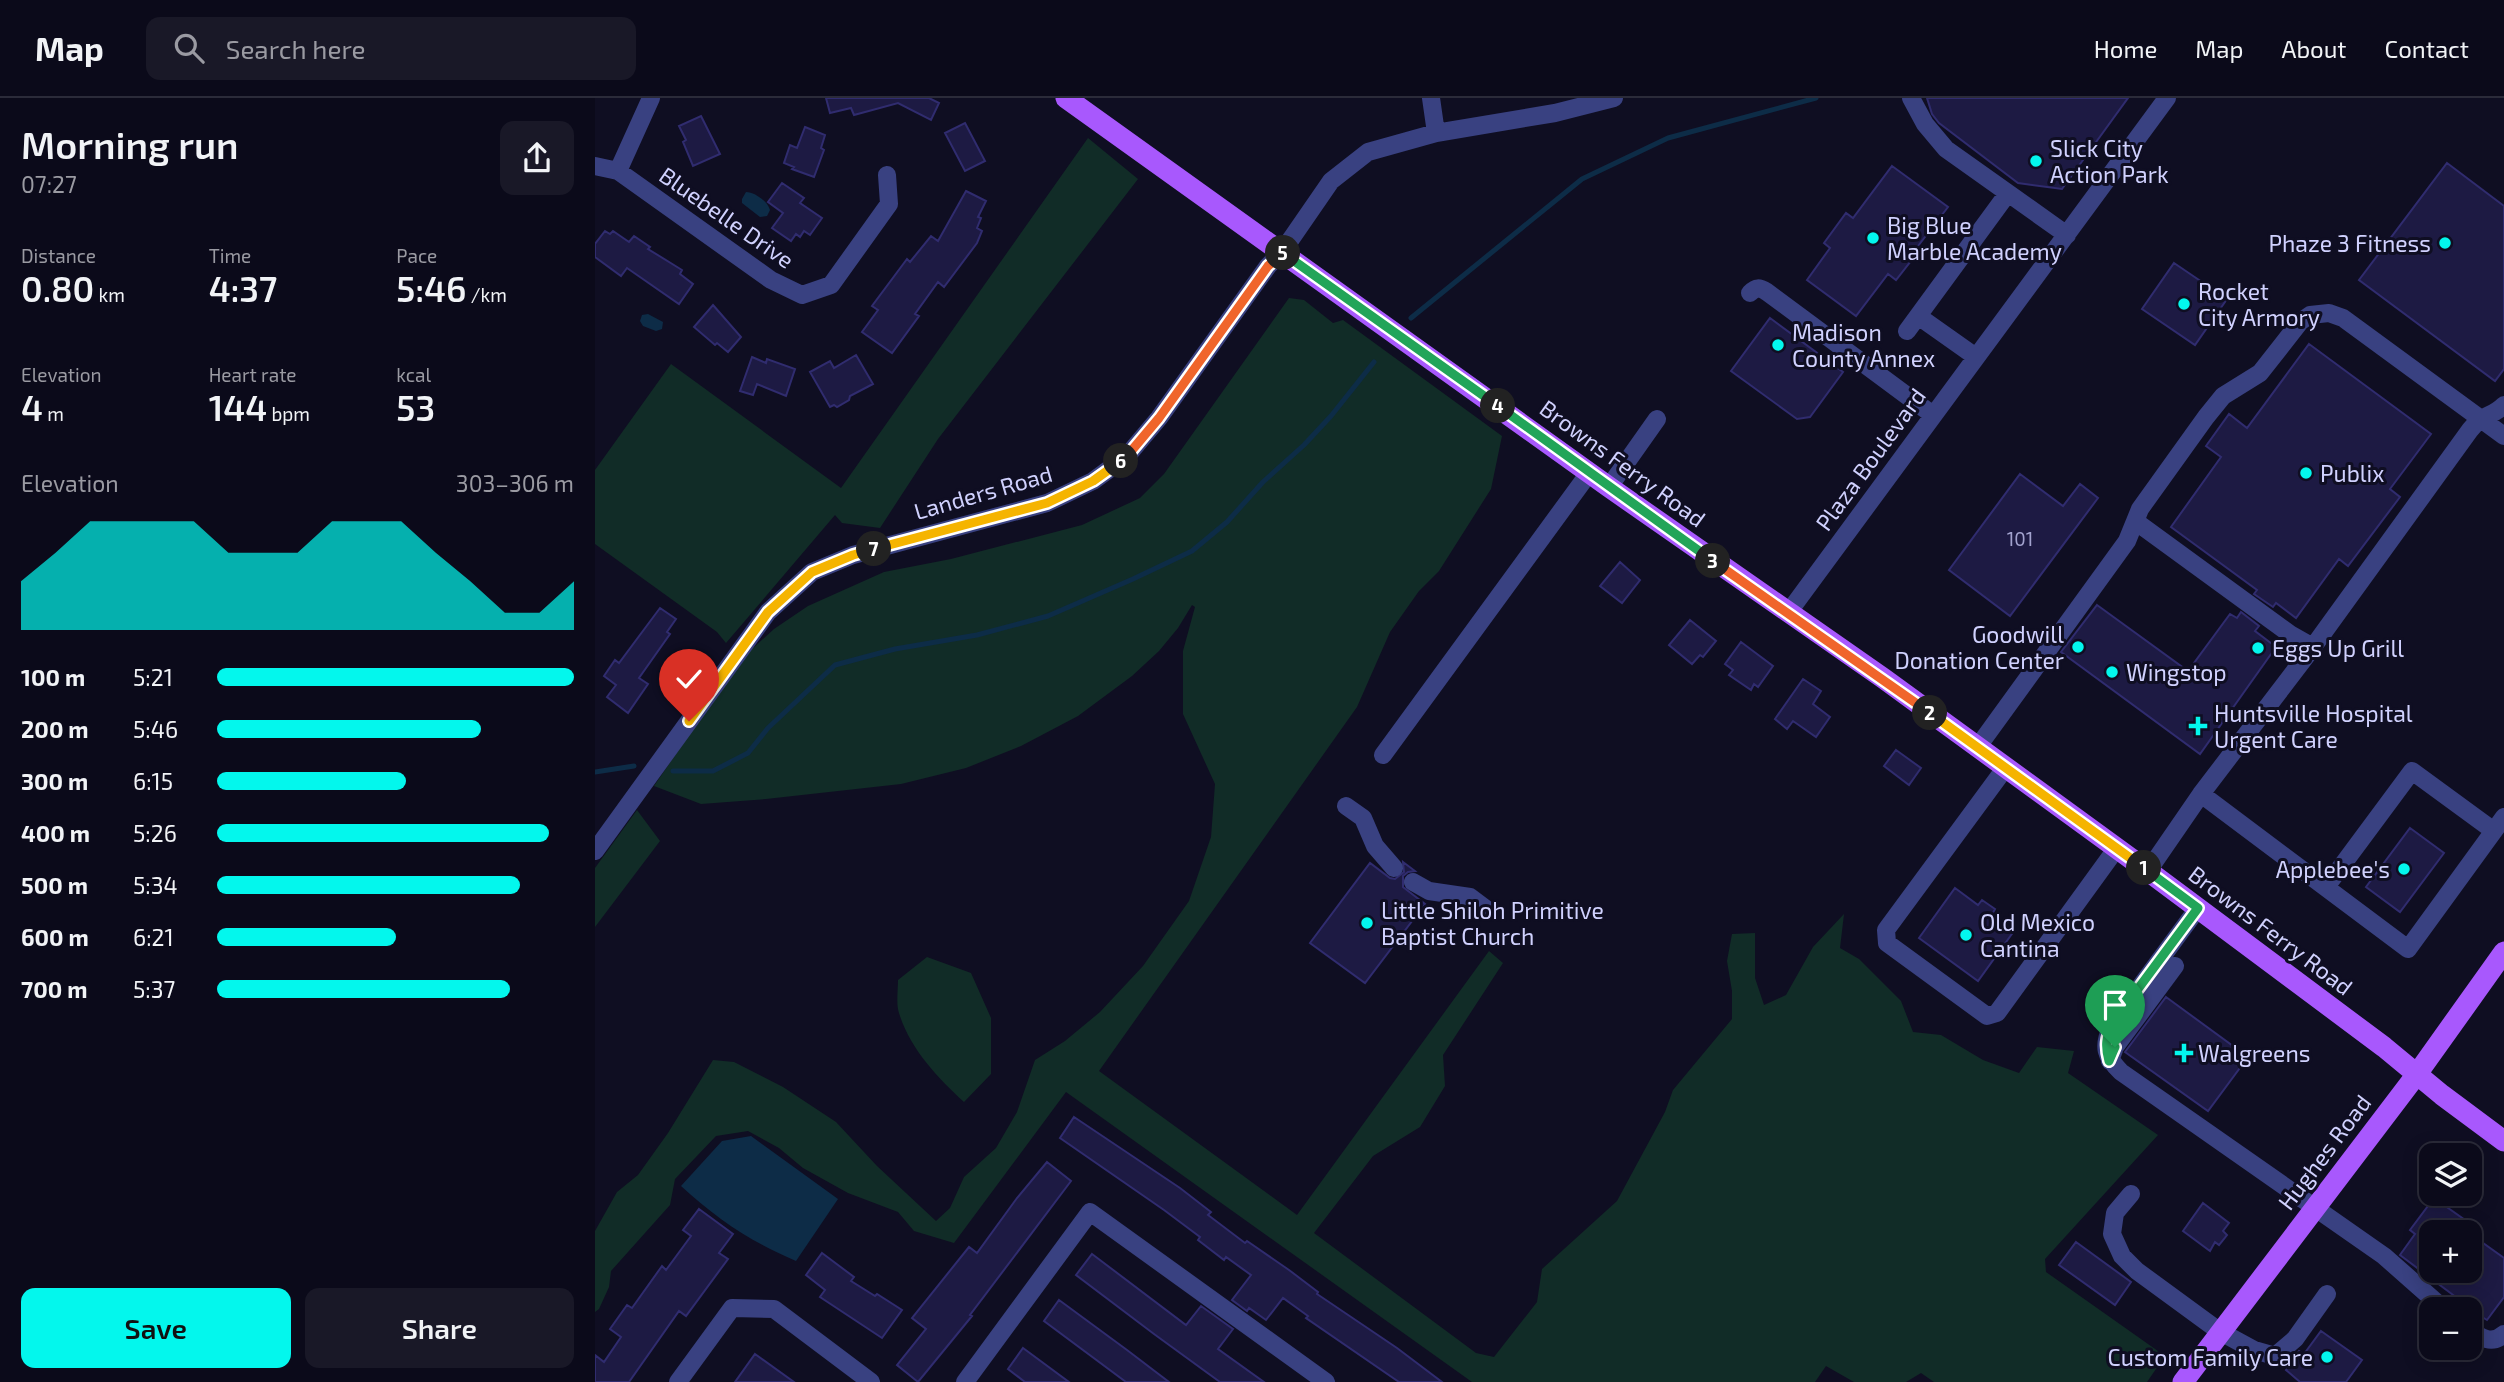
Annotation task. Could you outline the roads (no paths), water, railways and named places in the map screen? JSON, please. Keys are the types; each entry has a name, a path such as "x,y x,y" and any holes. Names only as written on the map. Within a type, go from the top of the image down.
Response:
{"main road":[{"name":"Browns Ferry Road","path":"1066,98 2005,767 2198,908 2504,1141"},
{"name":"Hughes Road","path":"2183,1382 2219,1331 2417,1074 2504,952"}],"street":[{"path":"618,171 652,98"},
{"path":"1431,98 1436,133"},
{"name":"Landers Road","path":"595,851 768,612 812,572 853,555 1047,503 1093,481 1127,456 1159,418 1331,181 1359,159 1369,152 1436,133 1555,113 1614,98"},
{"path":"1911,98 1925,124 1946,149 2067,235"},
{"name":"Plaza Boulevard","path":"1788,613 2167,98"},
{"name":"Bluebelle Drive","path":"595,166 618,171 771,280 802,295 831,285 889,204 887,175"},
{"path":"1907,331 2008,193"},
{"path":"1750,293 1755,288 1767,292 1933,415"},
{"path":"1977,748 2127,541 2140,509 2206,417 2223,396 2260,373 2300,322 2310,315 2329,313 2343,318 2504,436"},
{"path":"1918,316 1976,357"},
{"path":"2147,871 2479,418 2498,411 2504,405"},
{"path":"1609,487 1657,419"},
{"path":"1383,755 1589,473"},
{"path":"2135,521 2290,634 2313,646"},
{"path":"2005,767 1886,930 1887,943 1987,1016 1997,1013 2116,849"},
{"path":"2201,794 2326,887 2408,948 2499,824 2412,771 2326,887"},
{"path":"1346,806 1363,818 1375,846 1394,868"},
{"path":"1413,882 1429,891 1470,897 1486,909"},
{"path":"2198,908 2168,961 2112,1024 2106,1037 2109,1061 2222,1144 2384,1256 2430,1297"},
{"path":"2131,1194 2115,1213 2112,1234 2122,1256 2137,1272 2219,1331 2254,1350 2275,1356 2295,1339 2327,1294"},
{"path":"965,1382 1090,1212 1326,1382"},
{"path":"678,1382 732,1308 774,1309 871,1382"},
{"path":"2482,1337 2494,1340 2504,1334"}],"water":[{"path":"746,192 767,204 770,210 767,216 760,217 742,203"},
{"path":"648,314 663,322 662,329 656,331 643,326 640,321 642,315"},
{"path":"751,1136 838,1199 796,1261 735,1229 681,1186 722,1141"}],"waterway":[{"path":"1411,318 1582,179 1668,138 1816,98"},
{"path":"673,771 713,771 748,753 768,728 835,665 895,649 977,635 1048,616 1192,551 1227,522 1263,482 1304,445 1374,362"},
{"path":"595,772 634,766"}],"place":[{"name":"Slick City Action Park","path":"2036,161"},
{"name":"Big Blue Marble Academy","path":"1873,238"},
{"name":"Phaze 3 Fitness","path":"2445,243"},
{"name":"Rocket City Armory","path":"2184,304"},
{"name":"Madison County Annex","path":"1778,345"},
{"name":"Publix","path":"2306,473"},
{"name":"Goodwill Donation Center","path":"2078,647"},
{"name":"Eggs Up Grill","path":"2258,648"},
{"name":"Wingstop","path":"2112,672"},
{"name":"Huntsville Hospital Urgent Care","path":"2198,726"},
{"name":"Applebee's","path":"2404,869"},
{"name":"Little Shiloh Primitive Baptist Church","path":"1367,923"},
{"name":"Old Mexico Cantina","path":"1966,935"},
{"name":"Walgreens","path":"2184,1053"},
{"name":"Custom Family Care","path":"2327,1357"}]}
